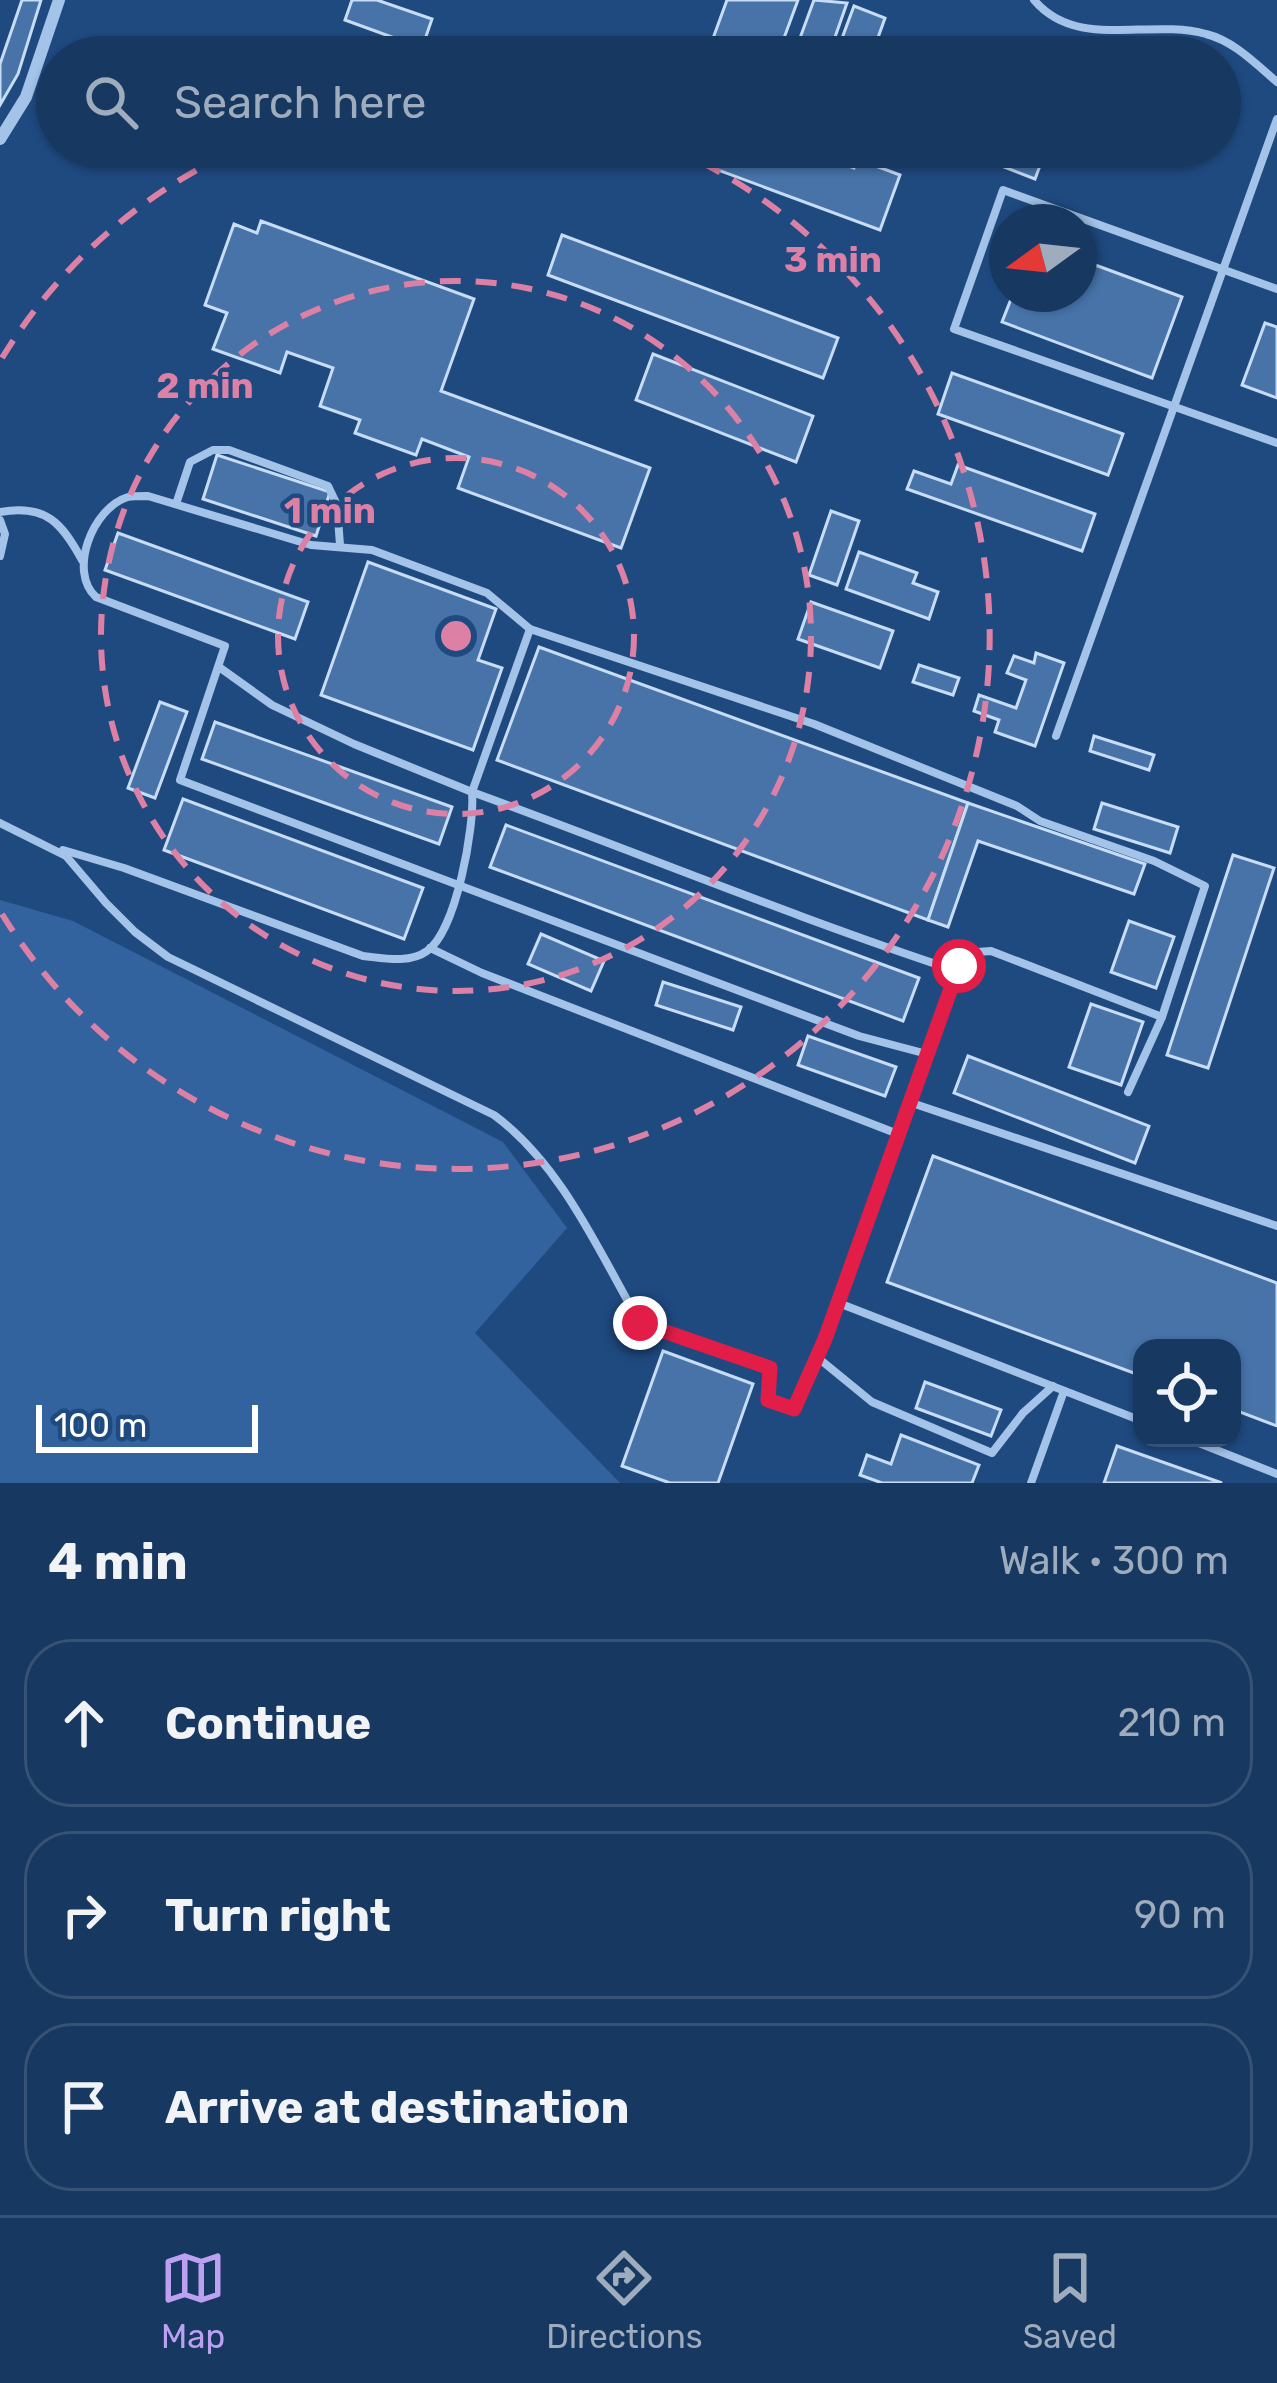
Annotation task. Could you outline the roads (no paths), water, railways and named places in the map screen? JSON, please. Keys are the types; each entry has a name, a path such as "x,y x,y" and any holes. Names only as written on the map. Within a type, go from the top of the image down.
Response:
{"street":[{"path":"47,36 59,0"},
{"path":"0,139 26,97 36,68"}],"lane":[{"path":"1034,0 1048,16 1081,29 1170,28 1213,36"},
{"path":"1241,53 1277,82"},
{"path":"1056,736 1277,119"},
{"path":"1277,289 1003,190 954,329 1277,443"},
{"path":"176,504 190,462 213,450 229,451 328,486 338,505 340,545"},
{"path":"83,562 100,520 129,496 148,496 311,545 372,550 487,593 530,629 814,724 1205,886 1162,1017 1128,1092"},
{"path":"0,556 5,534 0,516 21,508 63,524 83,562 86,588 96,598 225,646 180,780 859,1036 927,1054"},
{"path":"0,824 363,956 415,957 436,942 459,882 471,842 472,792 530,629"},
{"path":"219,667 272,705 353,744 805,920 957,970"},
{"path":"56,848 135,932 168,957 494,1115 518,1132 566,1197 640,1323 770,1368 768,1400 794,1409 957,970 967,957 991,951 1162,1017"},
{"path":"430,948 482,974 898,1134"},
{"path":"909,1102 1277,1226"},
{"path":"836,1302 1133,1418"},
{"path":"817,1357 872,1402 992,1453 1023,1413 1053,1387"},
{"path":"1031,1483 1064,1391"},
{"path":"1209,1447 1277,1474"}]}
